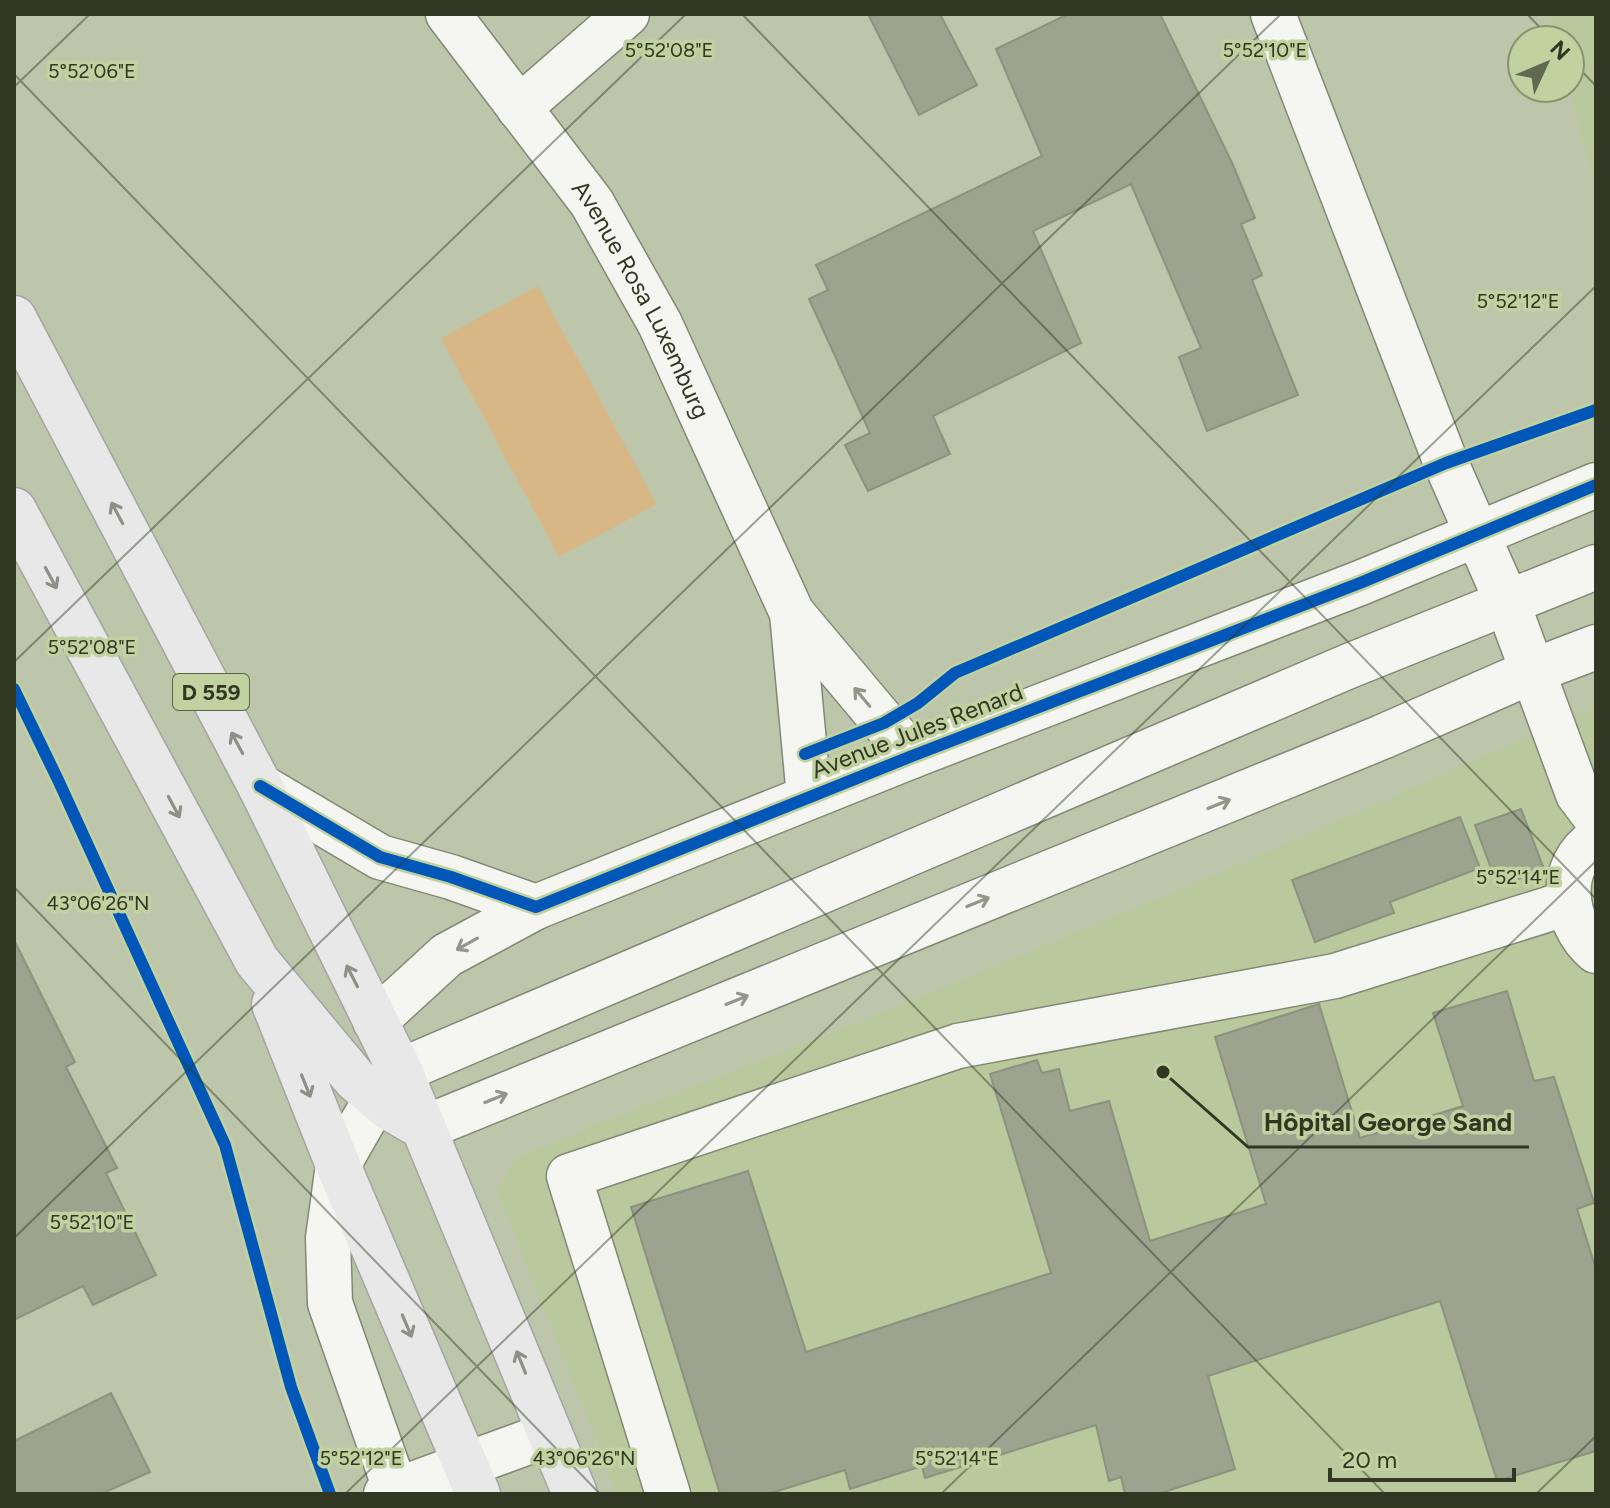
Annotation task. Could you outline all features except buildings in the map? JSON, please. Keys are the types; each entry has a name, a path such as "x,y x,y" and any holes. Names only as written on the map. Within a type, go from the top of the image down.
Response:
{"main road":[{"name":"D 559","path":"14,318 260,786 374,1065 424,1128 575,1494"},
{"path":"14,510 257,961 338,1165 472,1480"},
{"path":"257,961 322,1042"},
{"path":"338,1165 374,1065"}],"street":[{"name":"Avenue Rosa Luxemburg","path":"448,14 592,203 660,324 792,613 912,756"},
{"path":"519,108 627,14"},
{"path":"1273,14 1446,463 1507,602 1578,794 1596,818"},
{"name":"Avenue Jules Renard","path":"374,1065 447,955 536,907 912,756 1478,536 1596,485"},
{"path":"322,1042 374,1065 1596,567"},
{"name":"Avenue Rosa Luxemburg","path":"792,613 809,797"},
{"path":"424,1128 1596,647"},
{"path":"260,786 380,857 451,877 536,907"},
{"path":"1596,840 1589,844 1577,862 1569,881 1568,903 1573,923 1584,941 1596,951"},
{"path":"668,1494 569,1176 958,1046 1335,976 1568,903"},
{"path":"338,1165 328,1238 330,1303 393,1493 472,1480 550,1434"}],"shaded area":[{"path":"1549,14 1596,14 1596,189 1573,104 1586,104 1586,24 1552,24"},
{"path":"538,286 657,504 559,557 441,338"},
{"path":"1596,707 1596,1494 617,1494 497,1190 517,1158 872,1017 1208,878"}],"cycle path":[{"path":"805,754 884,723 918,703 955,673 1446,463 1596,410"},
{"path":"260,786 380,857 451,877 536,907 912,756 1360,583 1596,485"},
{"path":"14,689 225,1145 291,1387 330,1494"}],"place":[{"name":"Hôpital George Sand","path":"1163,1072"}]}
